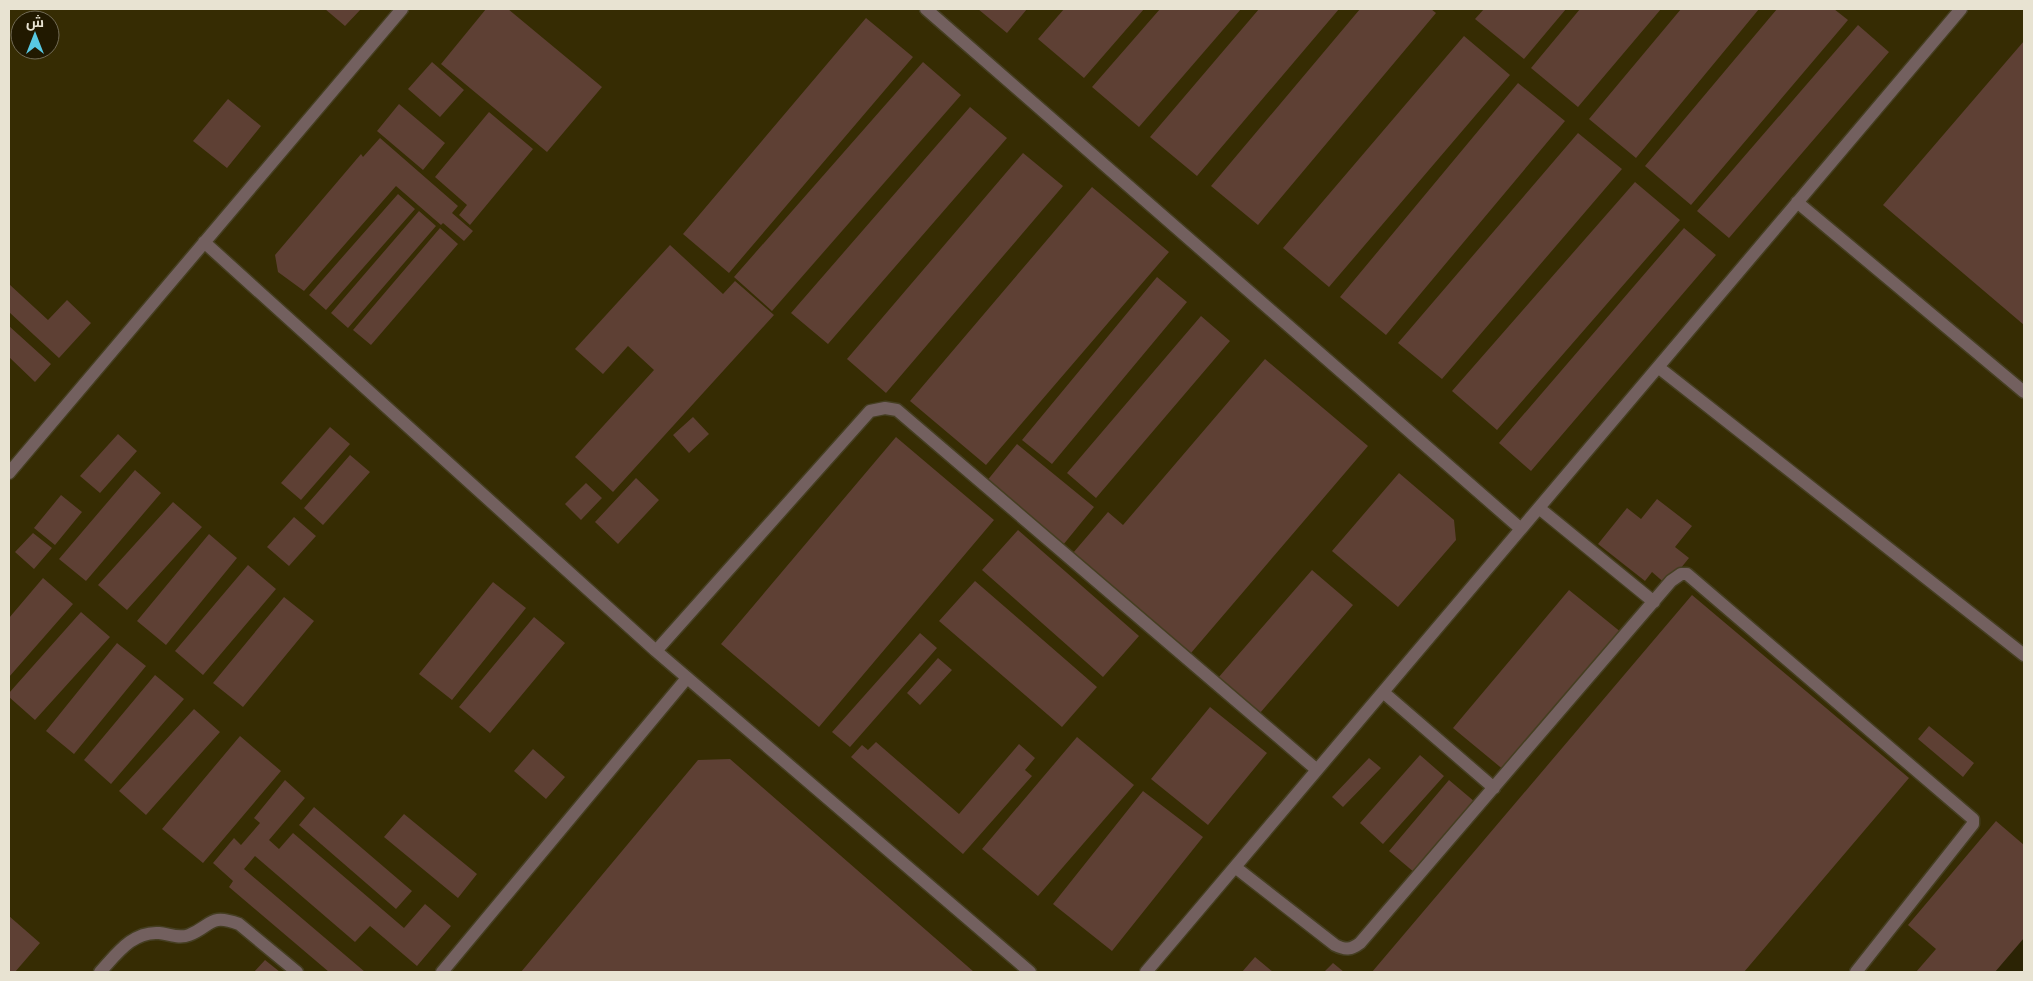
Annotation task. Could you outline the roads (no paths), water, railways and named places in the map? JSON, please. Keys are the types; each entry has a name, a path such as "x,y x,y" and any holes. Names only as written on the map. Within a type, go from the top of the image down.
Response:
{"street":[{"path":"9,473 402,9"},
{"path":"926,9 1521,529"},
{"path":"1146,972 1958,10"},
{"path":"1797,202 2024,392"},
{"path":"204,242 656,651 1030,972"},
{"path":"1658,366 2024,655"},
{"path":"656,651 870,410 885,408 897,410 1317,770"},
{"path":"1539,508 1654,602"},
{"path":"1235,867 1335,945 1348,949 1360,943 1675,577 1680,574 1691,577 1973,819 1973,824 1856,972"},
{"path":"442,972 687,678"},
{"path":"1383,692 1494,788"},
{"path":"100,972 128,942 137,937 158,933 178,937 189,935 207,923 229,920 239,924 297,972"}]}
